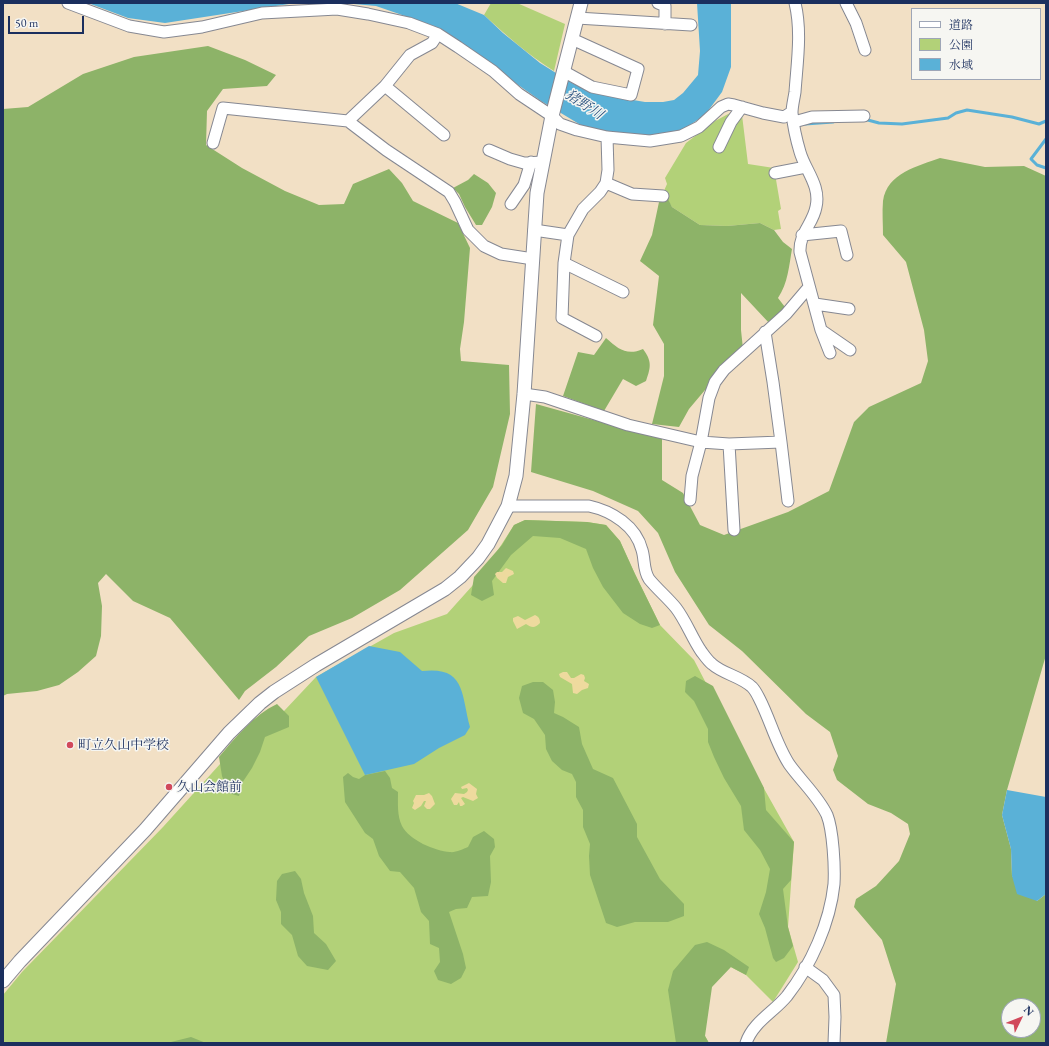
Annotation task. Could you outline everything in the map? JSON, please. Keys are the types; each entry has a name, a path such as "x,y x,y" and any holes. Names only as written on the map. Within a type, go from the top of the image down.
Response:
{"street":[{"path":"68,3 129,26 164,32 202,27 262,13 337,9 409,23 438,34 493,71 519,94 552,116 560,124 577,130 607,137 650,141 681,136 698,127 721,107 728,104 784,117 864,116"},
{"path":"511,204 537,162 552,116 581,3"},
{"path":"658,3 666,6 665,24"},
{"path":"795,3 798,29 793,117 800,152 816,190 816,207 802,235 800,252 821,330 830,353"},
{"path":"846,3 856,23 865,50"},
{"path":"577,18 691,25"},
{"path":"348,121 385,86 410,55 432,43 438,34"},
{"path":"563,72 592,87 632,95 638,69 572,40"},
{"path":"385,86 444,134"},
{"path":"719,147 742,107"},
{"path":"213,143 223,108 348,121 386,150 449,192 468,230 484,246 501,254 532,259"},
{"path":"596,336 562,318 564,263 568,235 583,209 600,192 606,183 608,170 607,137"},
{"path":"489,150 524,163 537,162"},
{"path":"3,981 20,961 140,835 242,719 270,695 292,680 445,589 460,577 478,558 488,544 508,506 516,476 524,394 534,230 538,192 537,162"},
{"path":"775,173 806,167"},
{"path":"606,183 632,194 663,196"},
{"path":"534,230 568,235"},
{"path":"802,235 841,231 846,256"},
{"path":"564,263 622,292"},
{"path":"690,500 692,476 701,442 709,398 715,382 724,370 786,314 809,287"},
{"path":"815,304 849,309"},
{"path":"821,330 850,350"},
{"path":"765,332 788,501"},
{"path":"524,394 545,397 628,425 701,442 730,444 781,442"},
{"path":"730,444 734,530"},
{"path":"508,506 589,506 599,508 626,523 634,531 639,541 648,577 677,609 702,652 712,664 725,672 740,678 753,688 764,707 789,764 822,806 827,816 833,848 834,882 831,906 824,928 805,967 786,996 756,1025 746,1043"},
{"path":"805,967 823,980 834,995 836,1018 834,1043"}],"green space":[{"path":"491,3 517,3 565,24 554,71 526,52 484,15"},
{"path":"208,46 245,60 276,75 267,86 223,89 207,111 206,145 242,168 285,191 319,205 344,204 353,184 389,169 402,183 413,201 458,223 470,248 464,322 460,349 461,361 509,365 510,414 493,487 468,530 400,590 352,618 309,636 276,667 245,691 239,700 170,618 133,601 106,574 98,583 102,606 101,636 96,656 78,672 59,685 37,691 7,694 3,696 3,109 28,107 83,74 134,57"},
{"path":"732,112 742,115 748,164 774,168 781,209 778,211 781,229 774,230 760,223 727,226 700,225 672,207 663,193 667,184 665,178 686,143 715,121"},
{"path":"940,158 985,167 1024,166 1046,176 1046,655 1007,790 1002,815 1011,849 1012,876 1037,901 1046,894 1046,1043 886,1043 896,984 882,940 854,907 856,899 876,886 899,861 910,834 908,824 891,813 868,804 837,780 833,770 838,756 830,732 806,714 742,651 709,625 675,572 658,533 638,511 593,491 531,472 536,404 662,439 662,480 683,493 700,525 724,535 788,512 829,491 854,422 869,407 921,383 928,361 924,330 906,262 883,235 883,201 886,191 897,177 913,168"},
{"path":"474,174 488,183 496,193 492,207 482,225 476,225 459,194 453,188 468,180"},
{"path":"667,197 672,207 700,225 727,226 760,223 774,230 783,242 792,249 786,280 778,298 788,311 770,324 741,293 741,330 743,349 716,387 705,390 689,409 679,427 652,424 664,376 664,344 653,325 659,276 640,261 652,235 659,202"},
{"path":"606,338 623,350 632,352 643,349 650,364 646,381 636,386 623,379 604,411 563,396 578,352 594,355"},
{"path":"525,520 587,522 606,525 620,541 660,625 694,660 721,712 794,842 788,927 798,962 773,1002 746,975 723,963 705,965 705,1036 709,1043 3,1043 3,995 22,972 163,827 259,721 284,711 316,677 394,633 447,614 482,575 514,525"},
{"path":"525,520 587,522 606,525 620,541 660,625 652,628 640,624 623,613 603,587 593,568 586,549 560,538 533,536 511,555 492,581 494,595 482,601 471,595 474,577 502,545 514,525"},
{"path":"695,676 713,686 764,788 766,810 794,842 791,880 783,889 788,927 793,946 784,958 776,962 773,958 765,928 759,914 766,892 770,869 760,850 744,830 741,806 724,778 714,757 708,742 708,729 694,701 685,692 686,681"},
{"path":"533,682 543,682 553,690 555,702 554,713 579,727 582,744 593,769 613,778 637,824 637,837 660,879 684,904 684,916 668,922 635,922 617,927 606,923 590,875 590,844 583,827 583,810 576,797 576,782 572,774 562,770 552,761 546,749 545,735 534,719 523,713 519,698 522,686"},
{"path":"277,704 289,716 289,727 265,737 252,768 242,783 239,796 228,793 222,776 219,757 253,720"},
{"path":"385,771 390,778 392,788 398,792 400,822 405,831 416,840 430,847 452,852 468,847 473,837 484,831 494,839 495,847 490,856 491,882 488,896 472,897 467,908 456,909 449,912 466,968 461,978 451,984 438,980 434,971 440,962 439,948 430,944 429,921 421,912 414,888 400,872 390,871 379,856 373,839 365,833 345,802 343,777 348,773 359,779 365,775"},
{"path":"295,871 301,879 304,893 313,916 314,933 326,944 336,961 328,970 307,966 298,956 292,935 281,924 281,912 276,900 277,881 282,874"},
{"path":"707,942 724,950 749,967 746,975 731,967 712,987 705,1036 709,1043 676,1043 668,990 673,971 695,945"},
{"path":"191,1037 206,1043 167,1043"}],"sand":[{"path":"506,568 513,571 514,574 508,577 506,583 503,583 495,574 497,572 502,572"},
{"path":"535,615 539,618 540,623 535,627 526,624 517,629 513,621 513,618 518,616 525,620"},
{"path":"567,672 571,678 581,674 584,675 584,681 589,684 588,688 577,694 573,693 572,684 560,677 559,674"},
{"path":"469,783 477,789 476,794 478,798 473,801 463,797 461,798 465,804 460,806 459,802 457,805 454,805 451,799 455,793 464,794 467,792 467,788 462,789 461,787"},
{"path":"429,793 435,804 430,809 427,809 424,806 426,801 424,801 421,806 415,810 412,808 416,795 424,795"}],"water":[{"path":"88,3 327,3 289,4 165,23 128,18"},
{"name":"猪野川","path":"343,3 455,3 484,15 503,33 540,63 572,83 592,93 645,102 663,102 674,100 683,93 698,75 700,51 697,3 731,3 731,67 722,92 705,115 675,135 646,137 589,130 541,101 434,26 376,6"},
{"path":"369,646 400,652 422,671 447,673 454,678 462,693 470,727 465,735 439,748 414,764 365,775 316,677"},
{"path":"1007,790 1046,797 1046,894 1037,901 1017,894 1012,876 1011,849 1002,815"}],"waterway":[{"path":"864,119 879,123 902,124 948,118 956,113 967,110 1012,117 1039,124 1046,121"},
{"path":"805,124 833,122"},
{"path":"1046,139 1031,159 1037,165 1046,168"}],"place":[{"name":"町立久山中学校","path":"70,745"},
{"name":"久山会館前","path":"169,787"}]}
